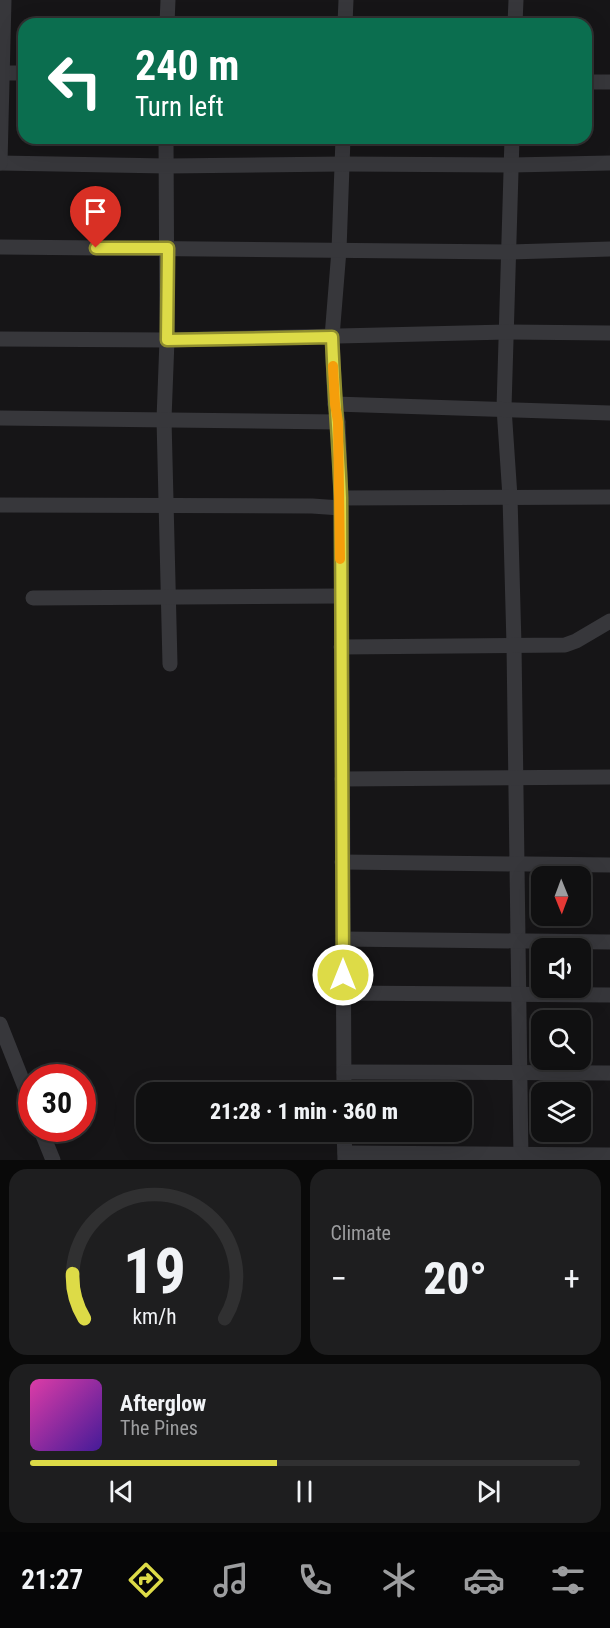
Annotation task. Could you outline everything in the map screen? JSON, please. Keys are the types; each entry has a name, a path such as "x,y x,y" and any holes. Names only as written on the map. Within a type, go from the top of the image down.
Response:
{"street":[{"path":"4,0 0,73 0,163 167,166 610,163"},
{"path":"167,18 168,0"},
{"path":"345,18 346,0"},
{"path":"515,18 516,0"},
{"path":"0,73 18,73"},
{"path":"592,82 610,82"},
{"path":"166,144 168,248 164,419 170,664"},
{"path":"343,144 339,250 332,337 341,503 344,1082"},
{"path":"512,144 504,408 510,497 514,645 521,1157"},
{"path":"0,247 510,252 610,249"},
{"path":"0,339 167,340 507,332 610,333"},
{"path":"335,404 610,413"},
{"path":"0,418 338,422"},
{"path":"0,505 166,506 510,497 610,497"},
{"path":"33,598 340,596"},
{"path":"341,647 565,645 610,621"},
{"path":"342,779 610,777"},
{"path":"342,861 610,866"},
{"path":"343,939 610,942"},
{"path":"343,993 610,995"},
{"path":"0,1024 18,1070"},
{"path":"344,1072 610,1073"},
{"path":"46,1142 53,1160"},
{"path":"345,1156 610,1155"}],"slow traffic":[{"path":"333,366 341,498 340,559"}],"route":[{"path":"96,248 168,248 167,340 332,337 341,498 343,975"}]}
